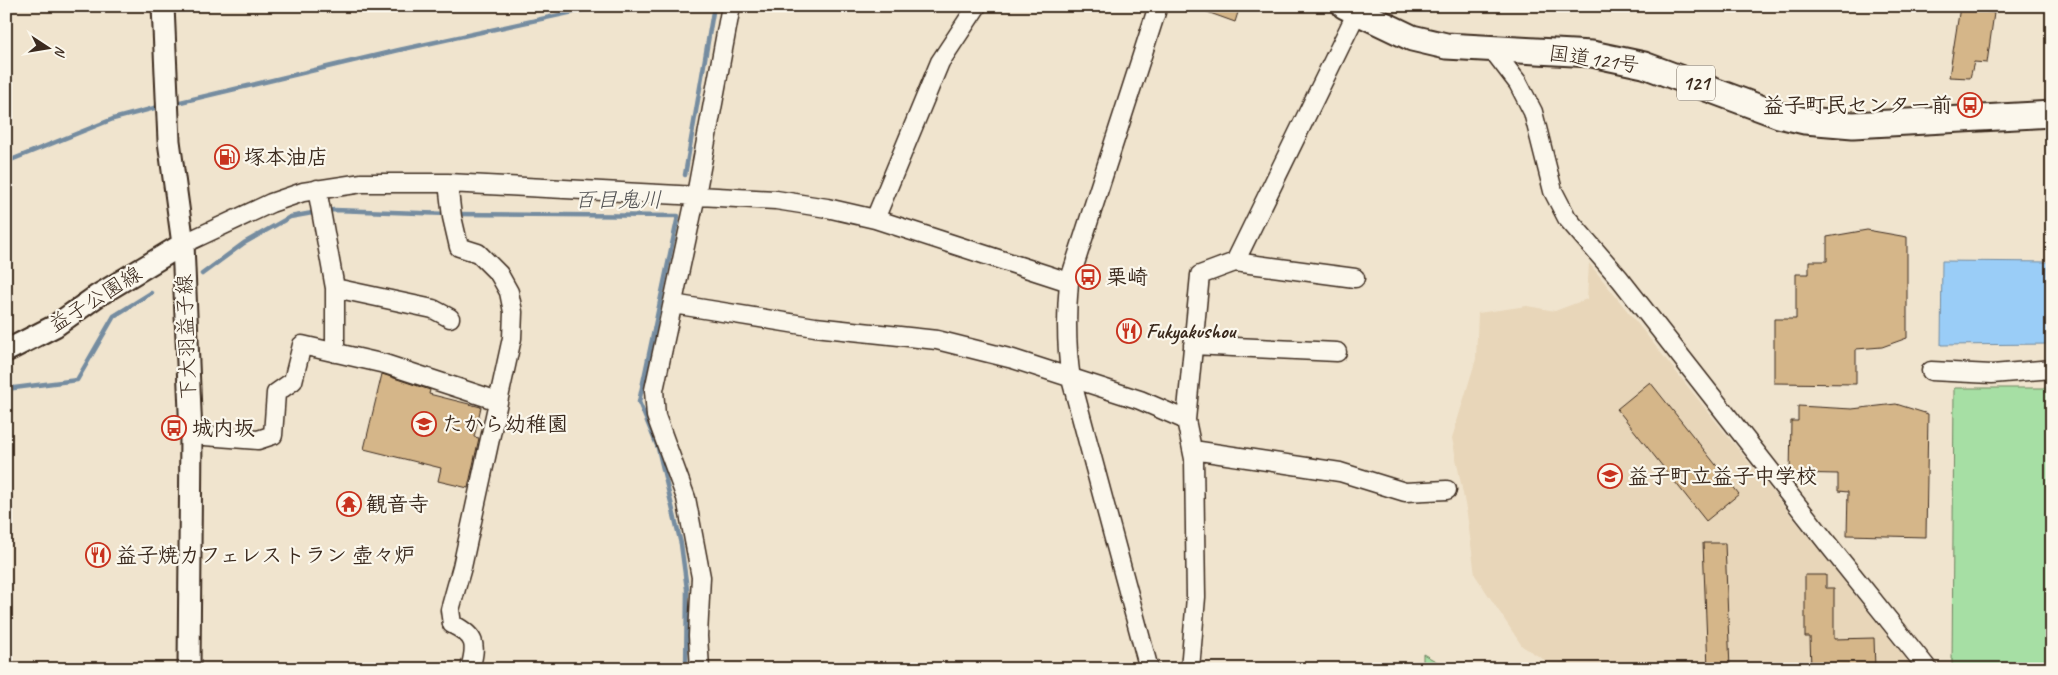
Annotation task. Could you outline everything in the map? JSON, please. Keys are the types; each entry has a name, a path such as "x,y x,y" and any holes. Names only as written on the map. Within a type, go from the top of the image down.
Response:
{"highway":[{"name":"国道121号","path":"1351,9 1412,38 1446,46 1592,54 1618,59 1644,65 1779,115 1830,124 1894,124 2052,114"}],"main road":[{"name":"下大羽益子線","path":"163,6 169,141 183,244 191,435 189,669"},
{"name":"益子公園線","path":"6,351 55,326 98,296 183,244"}],"street":[{"path":"700,669 698,636 700,568 686,498 656,416 654,390 696,196 731,6"},
{"path":"874,219 940,62 977,6"},
{"path":"1149,669 1071,379 1066,339 1066,312 1069,282 1158,6"},
{"path":"1235,262 1351,9"},
{"path":"1492,49 1518,83 1534,112 1553,192 1566,218 1620,279 1830,548 1928,669"},
{"path":"183,244 271,203 317,190 362,183 448,184 776,200 828,208 874,219 1069,282"},
{"path":"448,184 452,217 459,247 478,253 499,274 509,292 513,312 512,338 462,567 450,610 452,624 465,630 472,638 474,651 470,669"},
{"path":"317,190 335,288 335,353"},
{"path":"1190,669 1196,597 1194,459 1186,420 1200,274 1235,262 1355,278"},
{"path":"335,288 434,309 450,318"},
{"path":"672,304 815,327 937,340 1013,359 1140,400 1186,420"},
{"path":"191,435 258,440 273,435 276,393 293,381 302,345 385,364 498,401"},
{"path":"1193,345 1337,352"},
{"path":"1930,371 1992,374 2052,369"},
{"path":"1192,450 1340,472 1405,492 1447,490"}],"shaded area":[{"name":"益子町立益子中学校","path":"1589,263 1914,669 1559,669 1522,646 1475,575 1467,514 1452,438 1476,359 1478,313 1527,306 1555,311 1587,299"}],"green space":[{"path":"1954,388 2052,388 2052,669 1952,669"},
{"path":"1423,654 1450,669 1423,669"}],"water":[{"path":"1942,261 2052,262 2052,344 1941,345"}],"building":[{"path":"1197,6 1240,6 1235,22 1196,8"},
{"path":"1960,7 1994,13 1987,63 1974,62 1970,78 1949,77"},
{"path":"1867,230 1907,237 1907,338 1882,347 1856,349 1856,384 1774,383 1774,319 1796,319 1796,274 1809,274 1809,261 1827,261 1827,237"},
{"name":"たから幼稚園","path":"382,374 430,390 429,394 481,407 474,437 479,438 468,488 438,481 441,468 364,449"},
{"path":"1650,382 1739,494 1706,521 1617,409"},
{"path":"1896,404 1928,414 1926,537 1847,535 1848,492 1838,491 1838,474 1790,473 1791,421 1798,421 1798,406 1852,409"},
{"path":"1703,543 1725,543 1730,669 1708,669"},
{"path":"1805,575 1826,575 1826,588 1834,588 1834,639 1874,638 1875,669 1811,669 1810,637 1805,637"}],"waterway":[{"path":"172,104 399,50 601,6"},
{"name":"百目鬼川","path":"685,175 714,6"},
{"path":"6,162 113,119 162,106"},
{"name":"百目鬼川","path":"326,211 448,214"},
{"name":"百目鬼川","path":"202,274 244,243 290,217 318,212"},
{"name":"百目鬼川","path":"455,214 678,216 639,402 658,448 681,544 687,589 686,669"},
{"name":"百目鬼川","path":"6,389 77,380 114,316 151,293"}],"place":[{"name":"益子町民センター前","path":"1970,105"},
{"name":"塚本油店","path":"227,157"},
{"name":"栗崎","path":"1088,277"},
{"name":"Fukyakushou","path":"1129,331"},
{"name":"たから幼稚園","path":"424,424"},
{"name":"城内坂","path":"174,428"},
{"name":"益子町立益子中学校","path":"1610,476"},
{"name":"観音寺","path":"349,504"},
{"name":"益子焼カフェレストラン 壺々炉","path":"98,555"}]}
